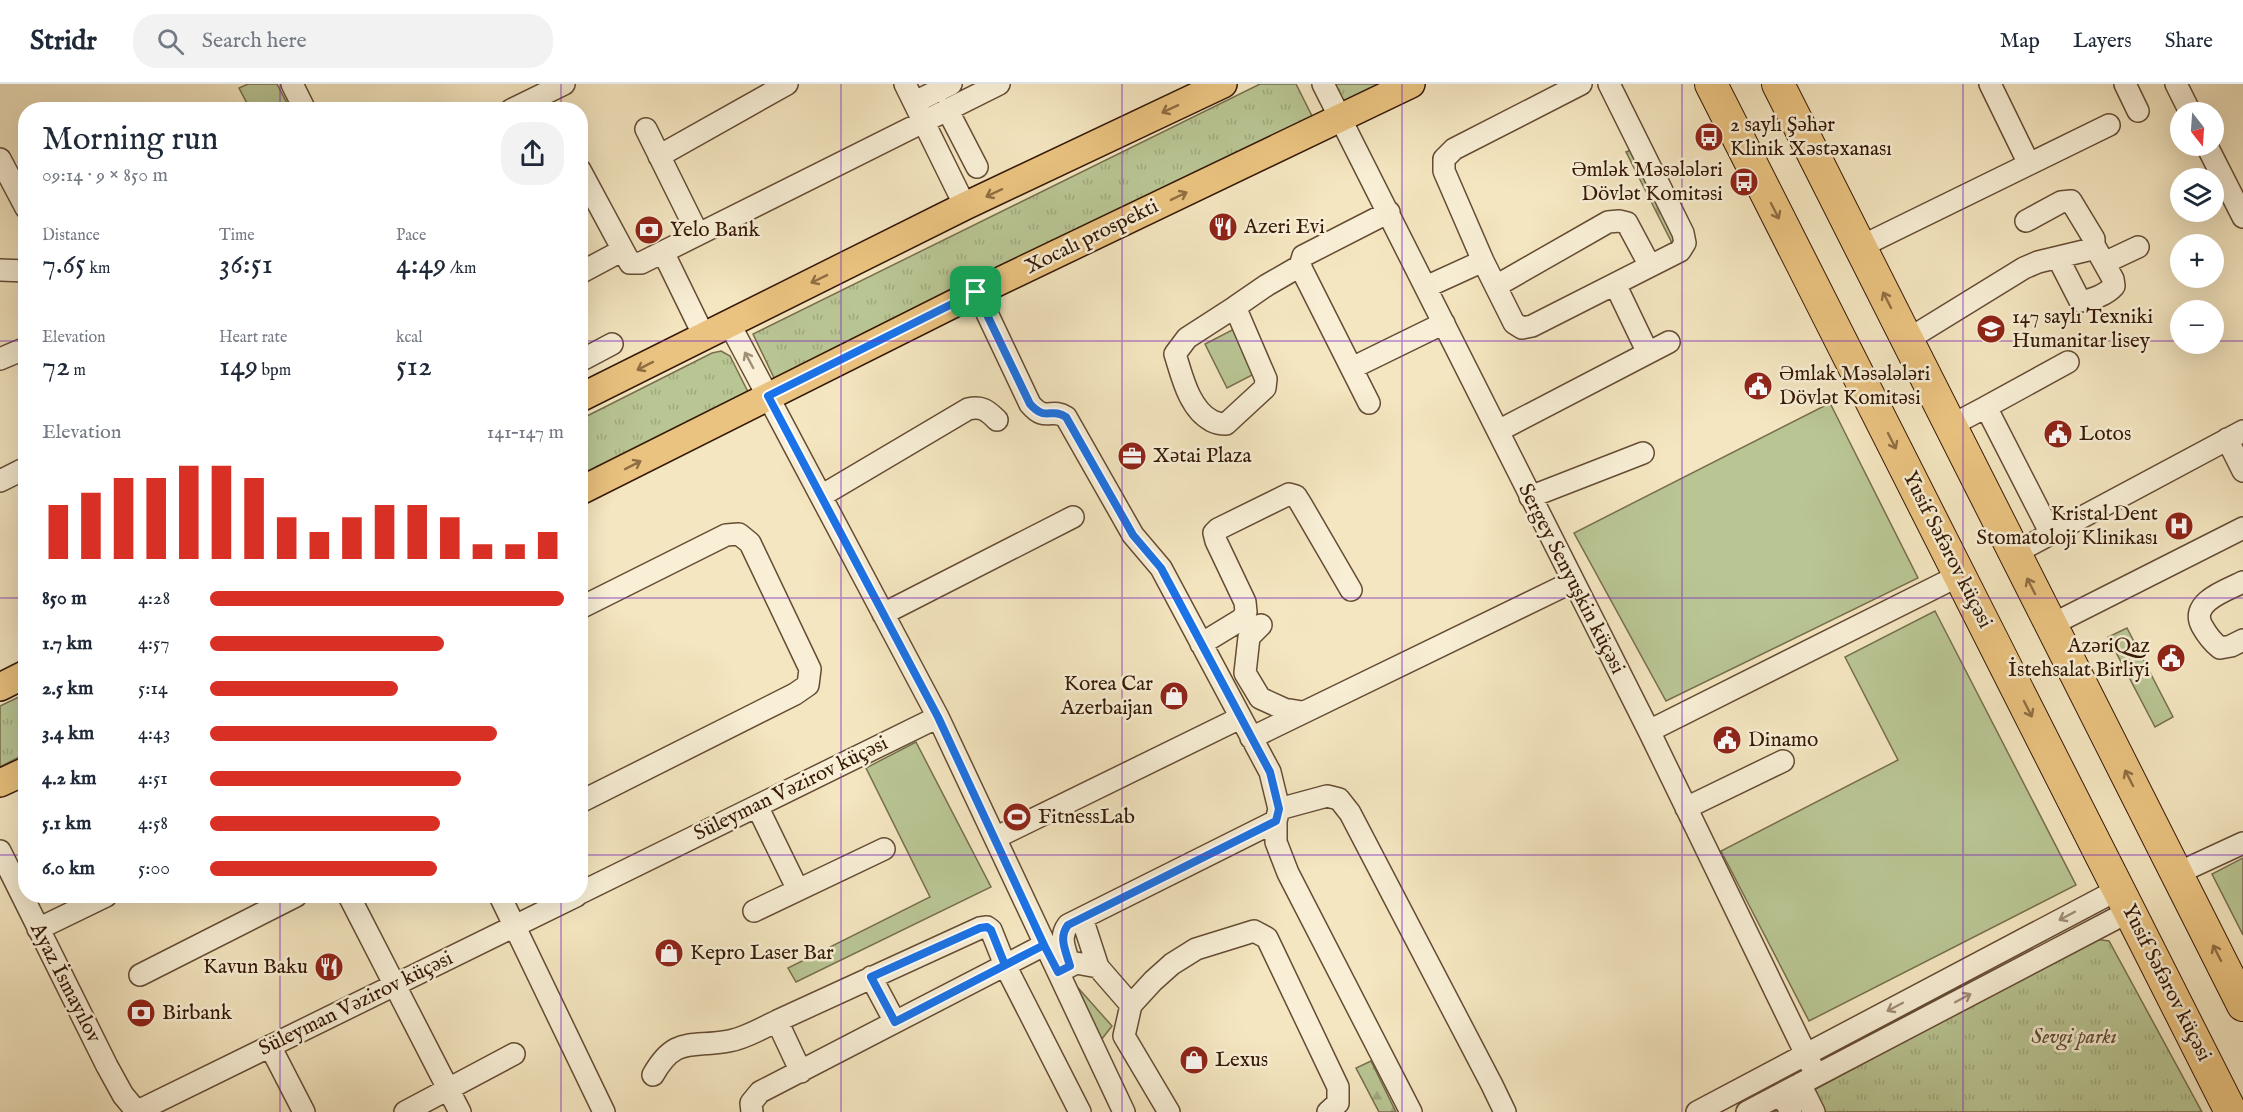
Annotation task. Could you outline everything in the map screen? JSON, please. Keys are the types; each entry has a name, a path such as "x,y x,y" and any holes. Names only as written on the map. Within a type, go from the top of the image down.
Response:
{"highway":[{"name":"Yusif Səfərov küçəsi","path":"1711,84 2232,1112"},
{"path":"1778,84 2243,1005"}],"main road":[{"path":"588,394 965,206 1223,84"},
{"name":"Xocalı prospekti","path":"588,487 976,292 1411,84"},
{"path":"0,687 18,678"},
{"path":"0,783 18,775"}],"street":[{"path":"292,84 301,102"},
{"path":"527,102 564,84"},
{"path":"659,156 787,84"},
{"path":"914,102 947,109 999,84"},
{"name":"Sergey Senyuşkin küçəsi","path":"1323,84 1649,731 1806,1054 1797,1091 1814,1112"},
{"path":"1581,84 1454,149 1444,159 1444,171 1483,261 1514,323 1522,328 1532,326 1680,251 1685,243 1683,233 1609,84"},
{"path":"1990,84 2029,164"},
{"path":"2125,84 2138,111"},
{"path":"2176,84 2185,102"},
{"path":"588,185 630,263 635,264 698,234 943,86"},
{"path":"914,102 965,206"},
{"path":"947,109 977,166"},
{"path":"1860,247 2109,125"},
{"path":"646,129 698,234"},
{"path":"933,140 958,130"},
{"path":"2212,156 2243,217"},
{"path":"0,159 18,193"},
{"path":"2026,221 2061,202 2071,201 2094,239 2099,254 2113,279 2114,286 2110,291 2085,302 2080,301 2058,258"},
{"path":"1236,307 1266,379 1265,388 1226,424 1212,422 1200,411 1185,388 1175,354 1187,338 1300,266 1303,256 1389,212"},
{"path":"1496,286 1608,222 1619,221 1627,224 1650,266"},
{"path":"1907,340 2024,268 2088,250 2099,254 2138,247"},
{"path":"588,269 623,250"},
{"path":"663,252 704,336"},
{"path":"1426,287 1483,261"},
{"path":"1300,266 1369,403"},
{"path":"0,270 18,271"},
{"path":"1615,284 1648,353"},
{"path":"976,292 1030,404 1038,412 1060,413 1066,417 1133,535 1161,568 1270,772 1277,815 1276,842 1288,873 1411,1112"},
{"path":"729,323 938,717 1044,945 1064,969"},
{"path":"1352,368 1444,323"},
{"path":"1498,431 1669,342"},
{"path":"588,357 612,344"},
{"path":"0,360 18,352"},
{"path":"1950,426 2068,363"},
{"path":"820,496 968,409 978,406 986,409 997,420"},
{"path":"1986,407 2051,534"},
{"path":"2015,553 2235,435 2243,471"},
{"path":"1530,497 1643,453"},
{"path":"0,481 18,472"},
{"path":"1201,644 1242,619 1246,612 1245,603 1214,533 1289,494 1296,496 1351,590"},
{"path":"883,614 1073,517"},
{"path":"2051,625 2243,528"},
{"path":"588,604 726,535 739,534 750,543 810,669 808,685 795,694 588,798"},
{"path":"1649,731 1960,575"},
{"path":"1251,738 1572,582"},
{"path":"2243,582 2206,602 2200,609 2199,620 2210,641 2220,648 2243,640"},
{"path":"1261,625 1249,637 1245,673 1260,698 1284,709 1302,712"},
{"name":"Süleyman Vəzirov küçəsi","path":"588,889 938,717"},
{"path":"995,838 1240,717"},
{"path":"1686,808 1783,761"},
{"path":"1124,1112 1095,1051 1064,969 1063,932 1068,925 1277,815 1327,796 1339,799 1350,813 1492,1084 1504,1112"},
{"path":"757,806 798,890"},
{"path":"2178,873 2243,843"},
{"path":"754,911 885,849"},
{"name":"Ayaz İsmayılov","path":"0,851 18,888"},
{"path":"1697,1112 1806,1054 2124,900"},
{"path":"1747,1112 1797,1091 2124,900"},
{"name":"Ayaz İsmayılov","path":"25,903 107,1066 123,1095 137,1112"},
{"path":"38,929 92,903"},
{"path":"140,975 282,903"},
{"path":"353,903 460,1112"},
{"path":"503,903 604,1112"},
{"name":"Süleyman Vəzirov küçəsi","path":"137,1112 561,903"},
{"path":"1082,918 1098,967 1131,1005"},
{"path":"653,1075 662,1059 673,1049 731,1041 980,928 987,927 991,930 1005,965 1080,1112"},
{"path":"1169,1112 1124,1036 1131,1005 1172,964 1196,950 1254,931 1267,938 1338,1087 1338,1103 1328,1112"},
{"path":"752,1112 751,1103 760,1092 1044,945"},
{"path":"1064,969 1076,963 1098,967"},
{"path":"871,977 895,1022"},
{"path":"777,1021 801,1071"},
{"path":"1095,1051 1124,1036"},
{"path":"270,1046 304,1112"},
{"path":"405,1112 514,1054"}],"green space":[{"path":"248,84 277,84 286,102 246,102 239,88"},
{"path":"1260,84 1296,84 1313,118 776,382 753,334"},
{"path":"1332,84 1383,84 1342,104"},
{"path":"1636,148 1680,236 1673,245 1626,152"},
{"path":"1238,327 1260,371 1227,388 1205,344"},
{"path":"721,351 730,356 749,394 588,474 588,415 712,353"},
{"path":"1830,403 1918,578 1666,701 1574,533"},
{"path":"1935,611 2076,885 1809,1021 1721,851 1898,760 1845,657"},
{"path":"2127,628 2173,717 2155,727 2108,637"},
{"path":"18,697 18,758 0,767 0,706"},
{"path":"916,742 991,887 796,982 788,968 930,897 866,768"},
{"path":"2243,858 2243,935 2212,874"},
{"name":"Sevgi parkı","path":"2095,939 2109,941 2202,1112 1773,1112"},
{"path":"1072,981 1112,1026 1101,1040"},
{"path":"1371,1061 1396,1112 1379,1112 1356,1068"}],"place":[{"name":"2 saylı Şəhər Klinik Xəstəxanası","path":"1709,137"},
{"name":"Əmlək Məsələləri Dövlət Komitəsi","path":"1744,182"},
{"name":"Azeri Evi","path":"1223,227"},
{"name":"Yelo Bank","path":"649,230"},
{"name":"147 saylı Texniki Humanitar lisey","path":"1991,329"},
{"name":"Əmlak Məsələləri Dövlət Komitəsi","path":"1758,386"},
{"name":"Lotos","path":"2058,434"},
{"name":"Xətai Plaza","path":"1132,456"},
{"name":"Kristal Dent Stomatoloji Klinikası","path":"2179,526"},
{"name":"AzəriQaz İstehsalat Birliyi","path":"2171,658"},
{"name":"Korea Car Azerbaijan","path":"1174,696"},
{"name":"Dinamo","path":"1727,740"},
{"name":"FitnessLab","path":"1017,817"},
{"name":"Kepro Laser Bar","path":"669,953"},
{"name":"Kavun Baku","path":"329,967"},
{"name":"Birbank","path":"141,1013"},
{"name":"Lexus","path":"1194,1060"}],"route":[{"path":"976,292 768,396 938,717 1044,945 1005,965 991,930 987,927 980,928 871,977 895,1022 1044,945 1058,972 1070,966 1062,939 1063,932 1068,925 1276,821 1279,809 1270,772 1161,568 1133,535 1066,417 1060,413 1038,412 1030,404 976,292"}]}
